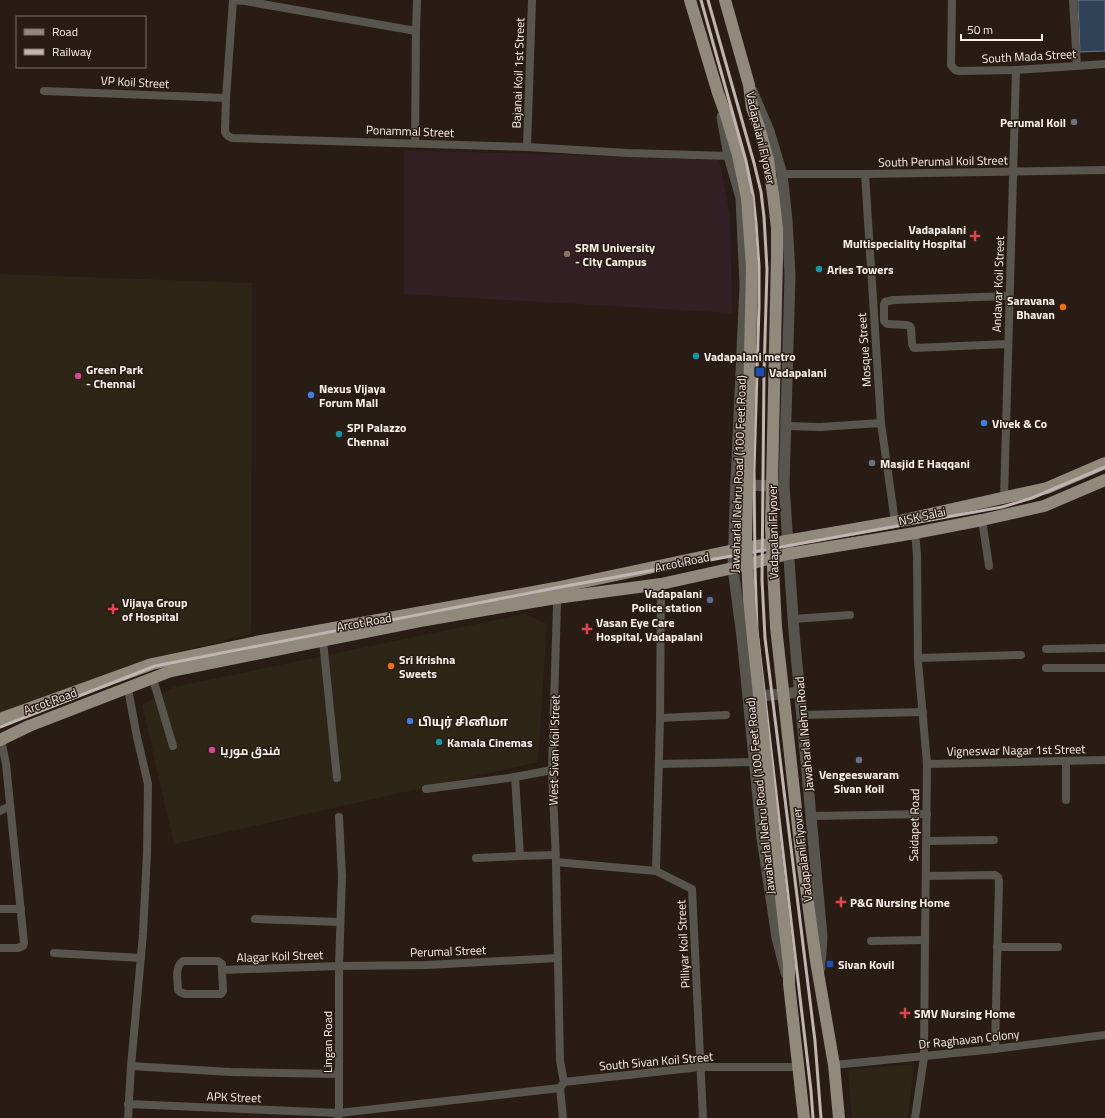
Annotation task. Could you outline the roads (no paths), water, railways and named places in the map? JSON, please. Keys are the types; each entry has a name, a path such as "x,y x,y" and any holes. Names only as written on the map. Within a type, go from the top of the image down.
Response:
{"main road":[{"name":"Jawaharlal Nehru Road (100 Feet Road)","path":"690,0 718,93"},
{"path":"725,0 749,85"},
{"name":"Vadapalani Flyover","path":"749,85 752,108 768,160 777,228 771,528 776,620 800,845 820,980"},
{"name":"Vadapalani Flyover","path":"718,93 738,155 747,198 752,267 746,540 749,600 789,965 788,984"},
{"name":"NSK Salai","path":"734,550 895,522 1004,499 1047,488 1105,463"},
{"path":"556,598 660,584 788,554 915,533 982,520 1044,506 1105,480"},
{"name":"Arcot Road","path":"507,602 563,587 734,550"},
{"name":"Arcot Road","path":"0,719 152,664 256,642 507,602 556,598"},
{"name":"Arcot Road","path":"1,739 29,726 171,672 323,641 395,621"},
{"name":"Jawaharlal Nehru Road","path":"820,980 834,1065 838,1118"},
{"name":"Jawaharlal Nehru Road (100 Feet Road)","path":"788,984 804,1118"}],"street":[{"path":"233,0 416,31"},
{"name":"Ponammal Street","path":"233,0 225,132 232,138 391,142 729,156"},
{"path":"415,143 417,0"},
{"name":"Bajanai Koil 1st Street","path":"527,147 532,0"},
{"name":"South Mada Street","path":"952,0 951,65 955,70 1016,70 1105,64"},
{"path":"1073,0 1077,66"},
{"name":"Andavar Koil Street","path":"1004,499 1016,70"},
{"path":"749,85 769,131 782,174 787,220 790,275 784,486 788,541"},
{"name":"VP Koil Street","path":"44,91 226,98"},
{"name":"Jawaharlal Nehru Road (100 Feet Road)","path":"718,93 729,156 741,198 745,285 733,568 742,637 762,838 777,938 788,984"},
{"name":"South Perumal Koil Street","path":"782,174 1105,170"},
{"name":"Mosque Street","path":"865,174 881,423 895,522"},
{"path":"1008,344 914,348 912,344 910,326 907,324 885,323 884,305 885,302 893,300 1009,296"},
{"path":"786,426 820,427 881,423"},
{"path":"736,485 784,486"},
{"path":"982,520 988,566"},
{"name":"Saidapet Road","path":"914,1118 924,1056 924,940 927,814 927,764 918,658 917,554 915,533"},
{"name":"Jawaharlal Nehru Road","path":"788,541 793,619 822,936 820,980"},
{"path":"656,871 660,718 660,584"},
{"name":"West Sivan Koil Street","path":"556,598 552,770 556,858 560,1061 563,1118"},
{"path":"793,619 850,615"},
{"path":"323,641 337,778"},
{"path":"1046,649 1105,648"},
{"path":"918,658 1021,655"},
{"path":"1046,668 1105,668"},
{"path":"153,679 173,746"},
{"path":"128,689 148,784 147,853 143,934 131,1066 128,1118"},
{"path":"748,697 800,692"},
{"path":"802,715 923,712"},
{"path":"660,718 726,715"},
{"path":"0,948 18,948 23,946 24,943 10,806 3,765 1,739"},
{"path":"1066,760 1066,800"},
{"name":"Vigneswar Nagar 1st Street","path":"927,764 1105,760"},
{"path":"659,764 755,762"},
{"path":"426,789 515,777 552,770"},
{"path":"515,777 520,856"},
{"path":"0,811 10,806"},
{"path":"811,816 927,814"},
{"name":"Lingan Road","path":"338,1115 340,1074 339,966 342,876 339,817"},
{"path":"926,841 994,840"},
{"name":"Pilliyar Koil Street","path":"476,858 520,856 556,858 656,871 692,889 700,1067"},
{"path":"926,876 995,875 998,877 995,1049"},
{"path":"0,909 21,909"},
{"path":"255,918 340,922"},
{"path":"871,941 924,940"},
{"path":"997,947 1058,947"},
{"path":"54,953 141,958"},
{"name":"Perumal Street","path":"339,966 427,965 558,958"},
{"name":"Alagar Koil Street","path":"183,961 218,961 222,964 222,970 223,991 220,994 185,994 178,990 177,968 183,961"},
{"name":"Alagar Koil Street","path":"222,970 339,966"},
{"name":"Dr Raghavan Colony","path":"834,1065 995,1049 1105,1035"},
{"path":"131,1066 230,1072 340,1074"},
{"path":"700,1067 703,1118"},
{"name":"South Sivan Koil Street","path":"338,1115 700,1067 798,1067"},
{"name":"APK Street","path":"128,1104 338,1115"}],"water":[{"path":"1078,0 1105,0 1105,51 1080,52"}],"railway":[{"path":"701,0 746,161 753,195 756,223 759,266 754,470 757,631 813,1118"},
{"path":"708,0 754,163 761,192 764,217 767,269 764,374 762,580 765,638 815,1041 821,1118"},
{"path":"0,727 155,666 555,588 1002,507 1032,498 1105,467"}],"place":[{"name":"Perumal Koil","path":"1074,122"},
{"name":"Vadapalani Multispeciality Hospital","path":"975,236"},
{"name":"SRM University - City Campus","path":"567,254"},
{"name":"Aries Towers","path":"819,269"},
{"name":"Saravana Bhavan","path":"1063,307"},
{"name":"Vadapalani metro","path":"696,356"},
{"name":"Vadapalani","path":"760,372"},
{"name":"Green Park - Chennai","path":"78,376"},
{"name":"Nexus Vijaya Forum Mall","path":"311,395"},
{"name":"Vivek & Co","path":"984,423"},
{"name":"SPI Palazzo Chennai","path":"339,434"},
{"name":"Masjid E Haqqani","path":"872,463"},
{"name":"Vadapalani Police station","path":"710,600"},
{"name":"Vijaya Group of Hospital","path":"113,609"},
{"name":"Vasan Eye Care Hospital, Vadapalani","path":"587,629"},
{"name":"Sri Krishna Sweets","path":"391,666"},
{"name":"பியுர் சினிமா","path":"410,721"},
{"name":"Kamala Cinemas","path":"439,742"},
{"name":"فندق موريا","path":"212,750"},
{"name":"Vengeeswaram Sivan Koil","path":"859,760"},
{"name":"P&G Nursing Home","path":"841,902"},
{"name":"Sivan Kovil","path":"830,964"},
{"name":"SMV Nursing Home","path":"905,1013"}]}
